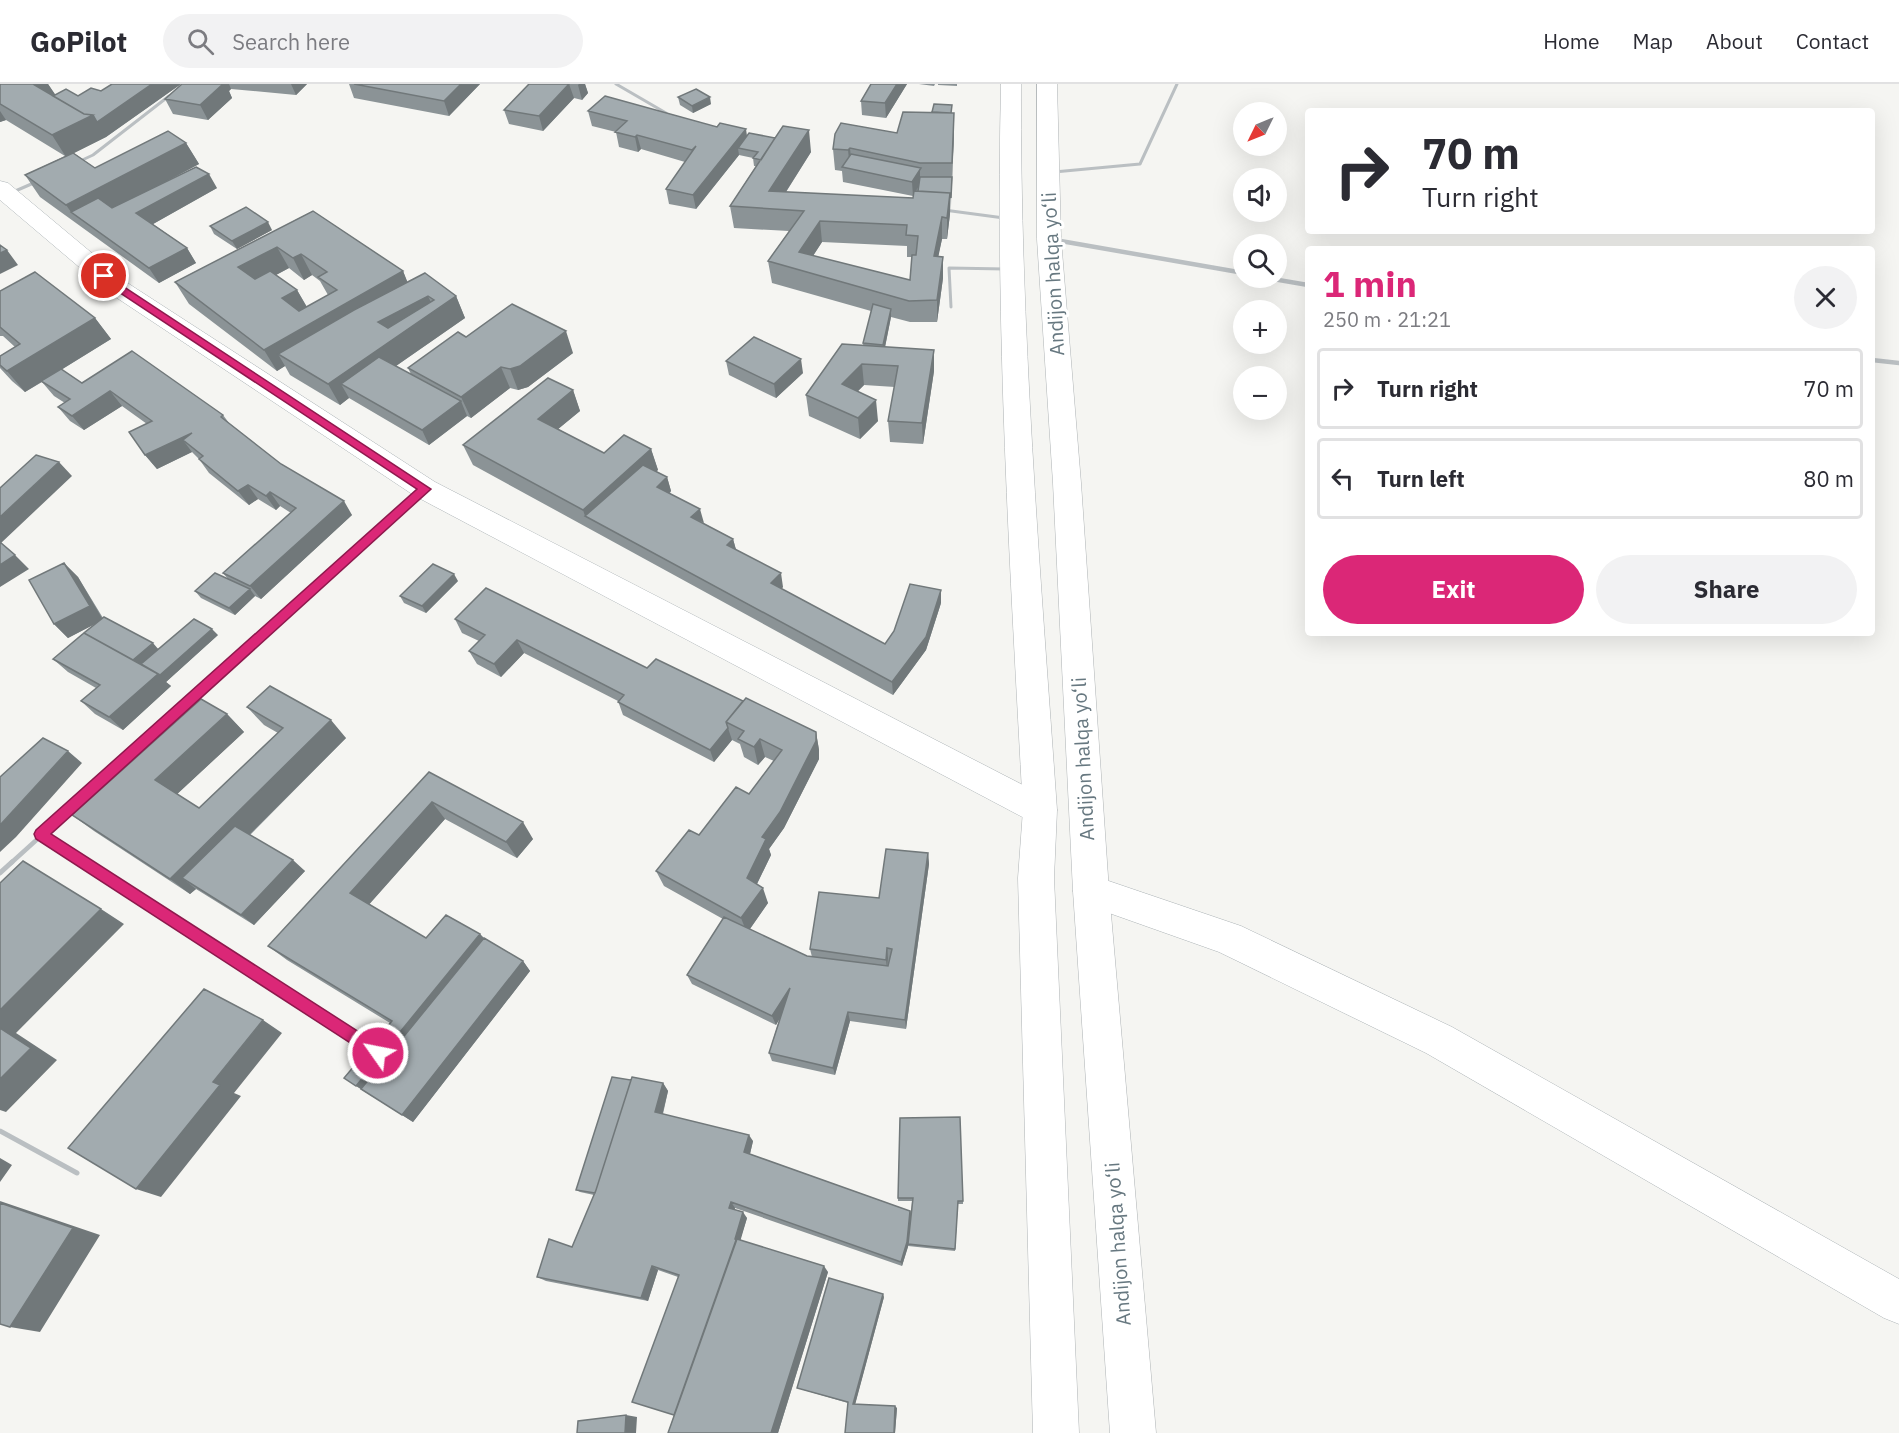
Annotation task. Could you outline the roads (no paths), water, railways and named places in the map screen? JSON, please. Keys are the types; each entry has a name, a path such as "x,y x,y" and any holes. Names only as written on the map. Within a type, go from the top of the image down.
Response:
{"main road":[{"name":"Andijon halqa yo‘li","path":"1011,84 1011,269 1041,810 1036,878 1056,1433"},
{"name":"Andijon halqa yo‘li","path":"1047,84 1049,239 1067,483 1091,891 1133,1433"},
{"path":"4,191 120,289 425,489 1041,810"},
{"path":"1091,891 1228,938 1439,1040 1899,1303"}],"street":[{"path":"1049,239 1233,271"},
{"path":"1287,282 1305,284"},
{"path":"1875,360 1899,363"}],"lane":[{"path":"616,84 666,113"},
{"path":"1047,172 1140,164 1177,84"},
{"path":"72,165 93,155 176,91"},
{"path":"4,191 40,180"},
{"path":"933,209 1010,219"},
{"path":"951,307 949,268 1011,269"},
{"path":"0,873 425,489"},
{"path":"41,834 378,1053"},
{"path":"0,1131 77,1173"}]}
